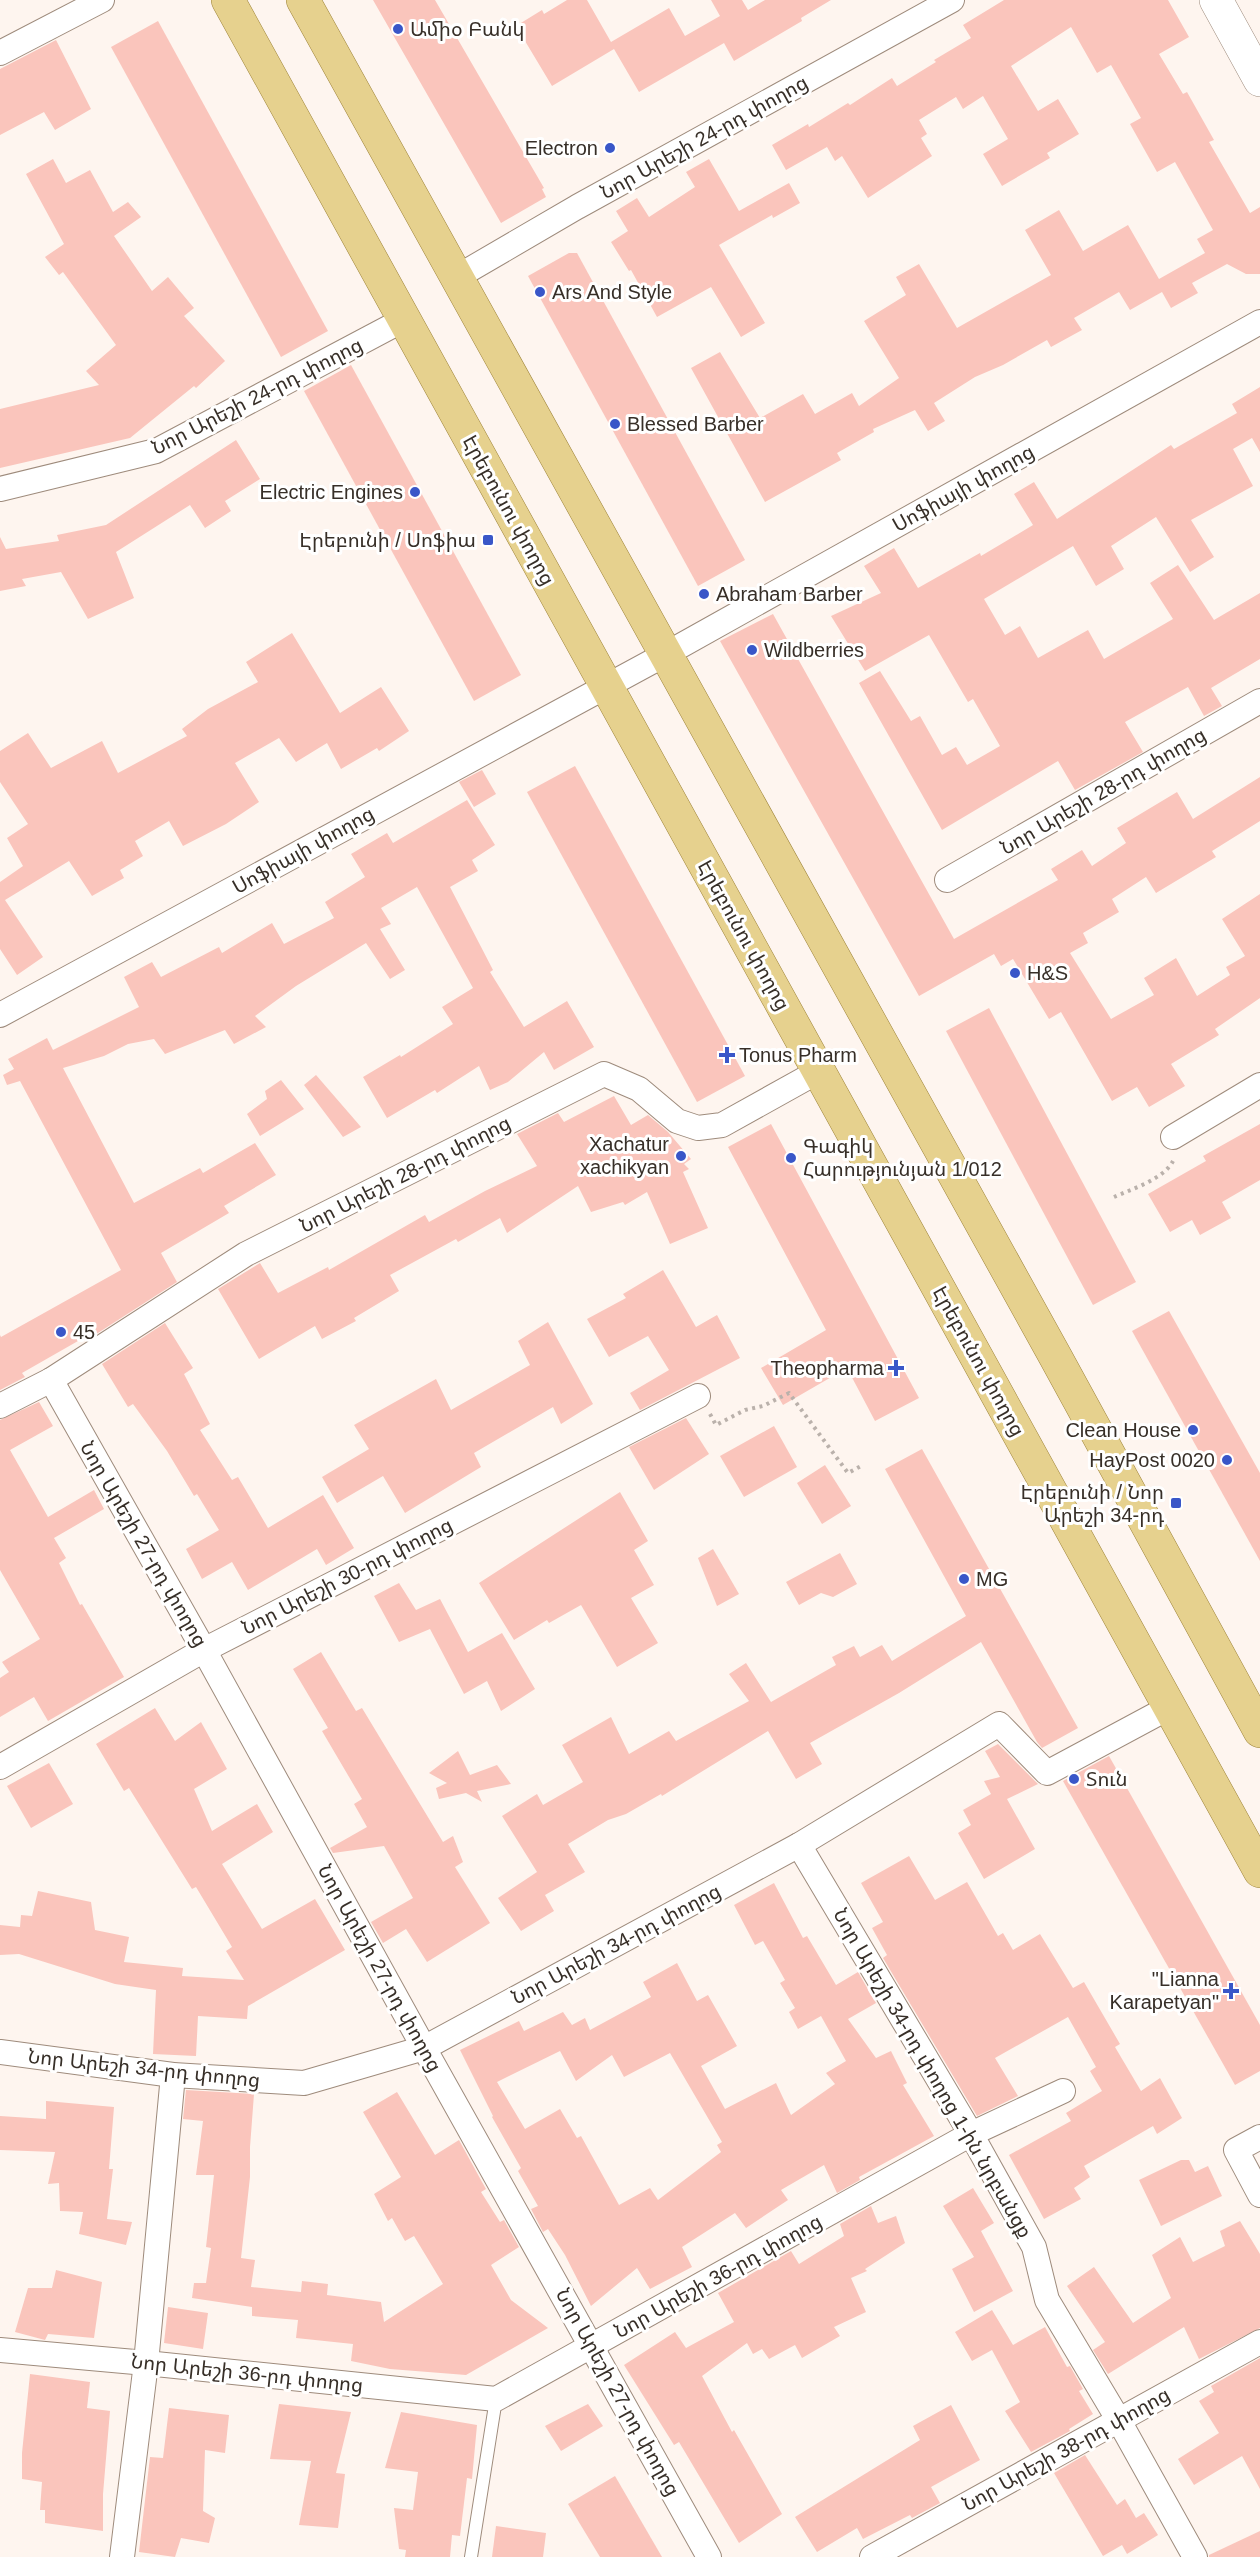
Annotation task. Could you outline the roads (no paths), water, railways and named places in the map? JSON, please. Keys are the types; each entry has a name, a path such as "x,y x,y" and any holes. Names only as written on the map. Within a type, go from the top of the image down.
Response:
{"main road":[{"name":"Էրեբունու փողոց","path":"228,0 1260,1871"},
{"path":"303,0 1122,1477 1260,1731"}],"street":[{"path":"0,53 102,0"},
{"name":"Նոր Արեշի 24-րդ փողոց","path":"457,277 577,207 952,0"},
{"path":"1216,0 1260,80"},
{"name":"Նոր Արեշի 24-րդ փողոց","path":"0,489 156,451 405,320"},
{"name":"Սոֆիայի փողոց","path":"0,1015 666,654 1260,322"},
{"name":"Նոր Արեշի 28-րդ փողոց","path":"947,880 1260,701"},
{"name":"Նոր Արեշի 28-րդ փողոց","path":"0,1406 51,1380 246,1254 604,1074 639,1089 677,1121 698,1128 722,1125 819,1071"},
{"path":"1173,1137 1260,1085"},
{"name":"Նոր Արեշի 27-րդ փողոց","path":"51,1380 709,2557"},
{"name":"Նոր Արեշի 30-րդ փողոց","path":"0,1767 204,1650 698,1396"},
{"name":"Նոր Արեշի 34-րդ փողոց","path":"0,2052 173,2074 304,2083 424,2048 799,1845 999,1724 1047,1773 1170,1707"},
{"name":"Նոր Արեշի 34-րդ փողոց 1-ին նրբանցք","path":"799,1845 971,2134 1034,2247 1047,2301 1118,2420 1195,2557"},
{"path":"122,2557 146,2363 173,2074"},
{"name":"Նոր Արեշի 36-րդ փողոց","path":"0,2350 496,2399 971,2134 1063,2091"},
{"path":"1260,2137 1236,2150 1260,2195"},
{"name":"Նոր Արեշի 38-րդ փողոց","path":"873,2557 1260,2342"}],"lane":[{"path":"471,2557 496,2399"}],"place":[{"name":"Ամիօ Բանկ","path":"398,29"},
{"name":"Electron","path":"610,148"},
{"name":"Ars And Style","path":"540,292"},
{"name":"Blessed Barber","path":"615,424"},
{"name":"Electric Engines","path":"415,492"},
{"name":"Էրեբունի / Սոֆիա","path":"488,540"},
{"name":"Abraham Barber","path":"704,594"},
{"name":"Wildberries","path":"752,650"},
{"name":"H&S","path":"1015,973"},
{"name":"Tonus Pharm","path":"727,1055"},
{"name":"Xachatur xachikyan","path":"681,1156"},
{"name":"Գագիկ Հարությունյան 1/012","path":"791,1158"},
{"name":"45","path":"61,1332"},
{"name":"Theopharma","path":"896,1368"},
{"name":"Clean House","path":"1193,1430"},
{"name":"HayPost 0020","path":"1227,1460"},
{"name":"Էրեբունի / Նոր Արեշի 34-րդ","path":"1176,1503"},
{"name":"MG","path":"964,1579"},
{"name":"Տուն","path":"1074,1779"},
{"name":"\"Lianna Karapetyan\"","path":"1231,1991"}]}
